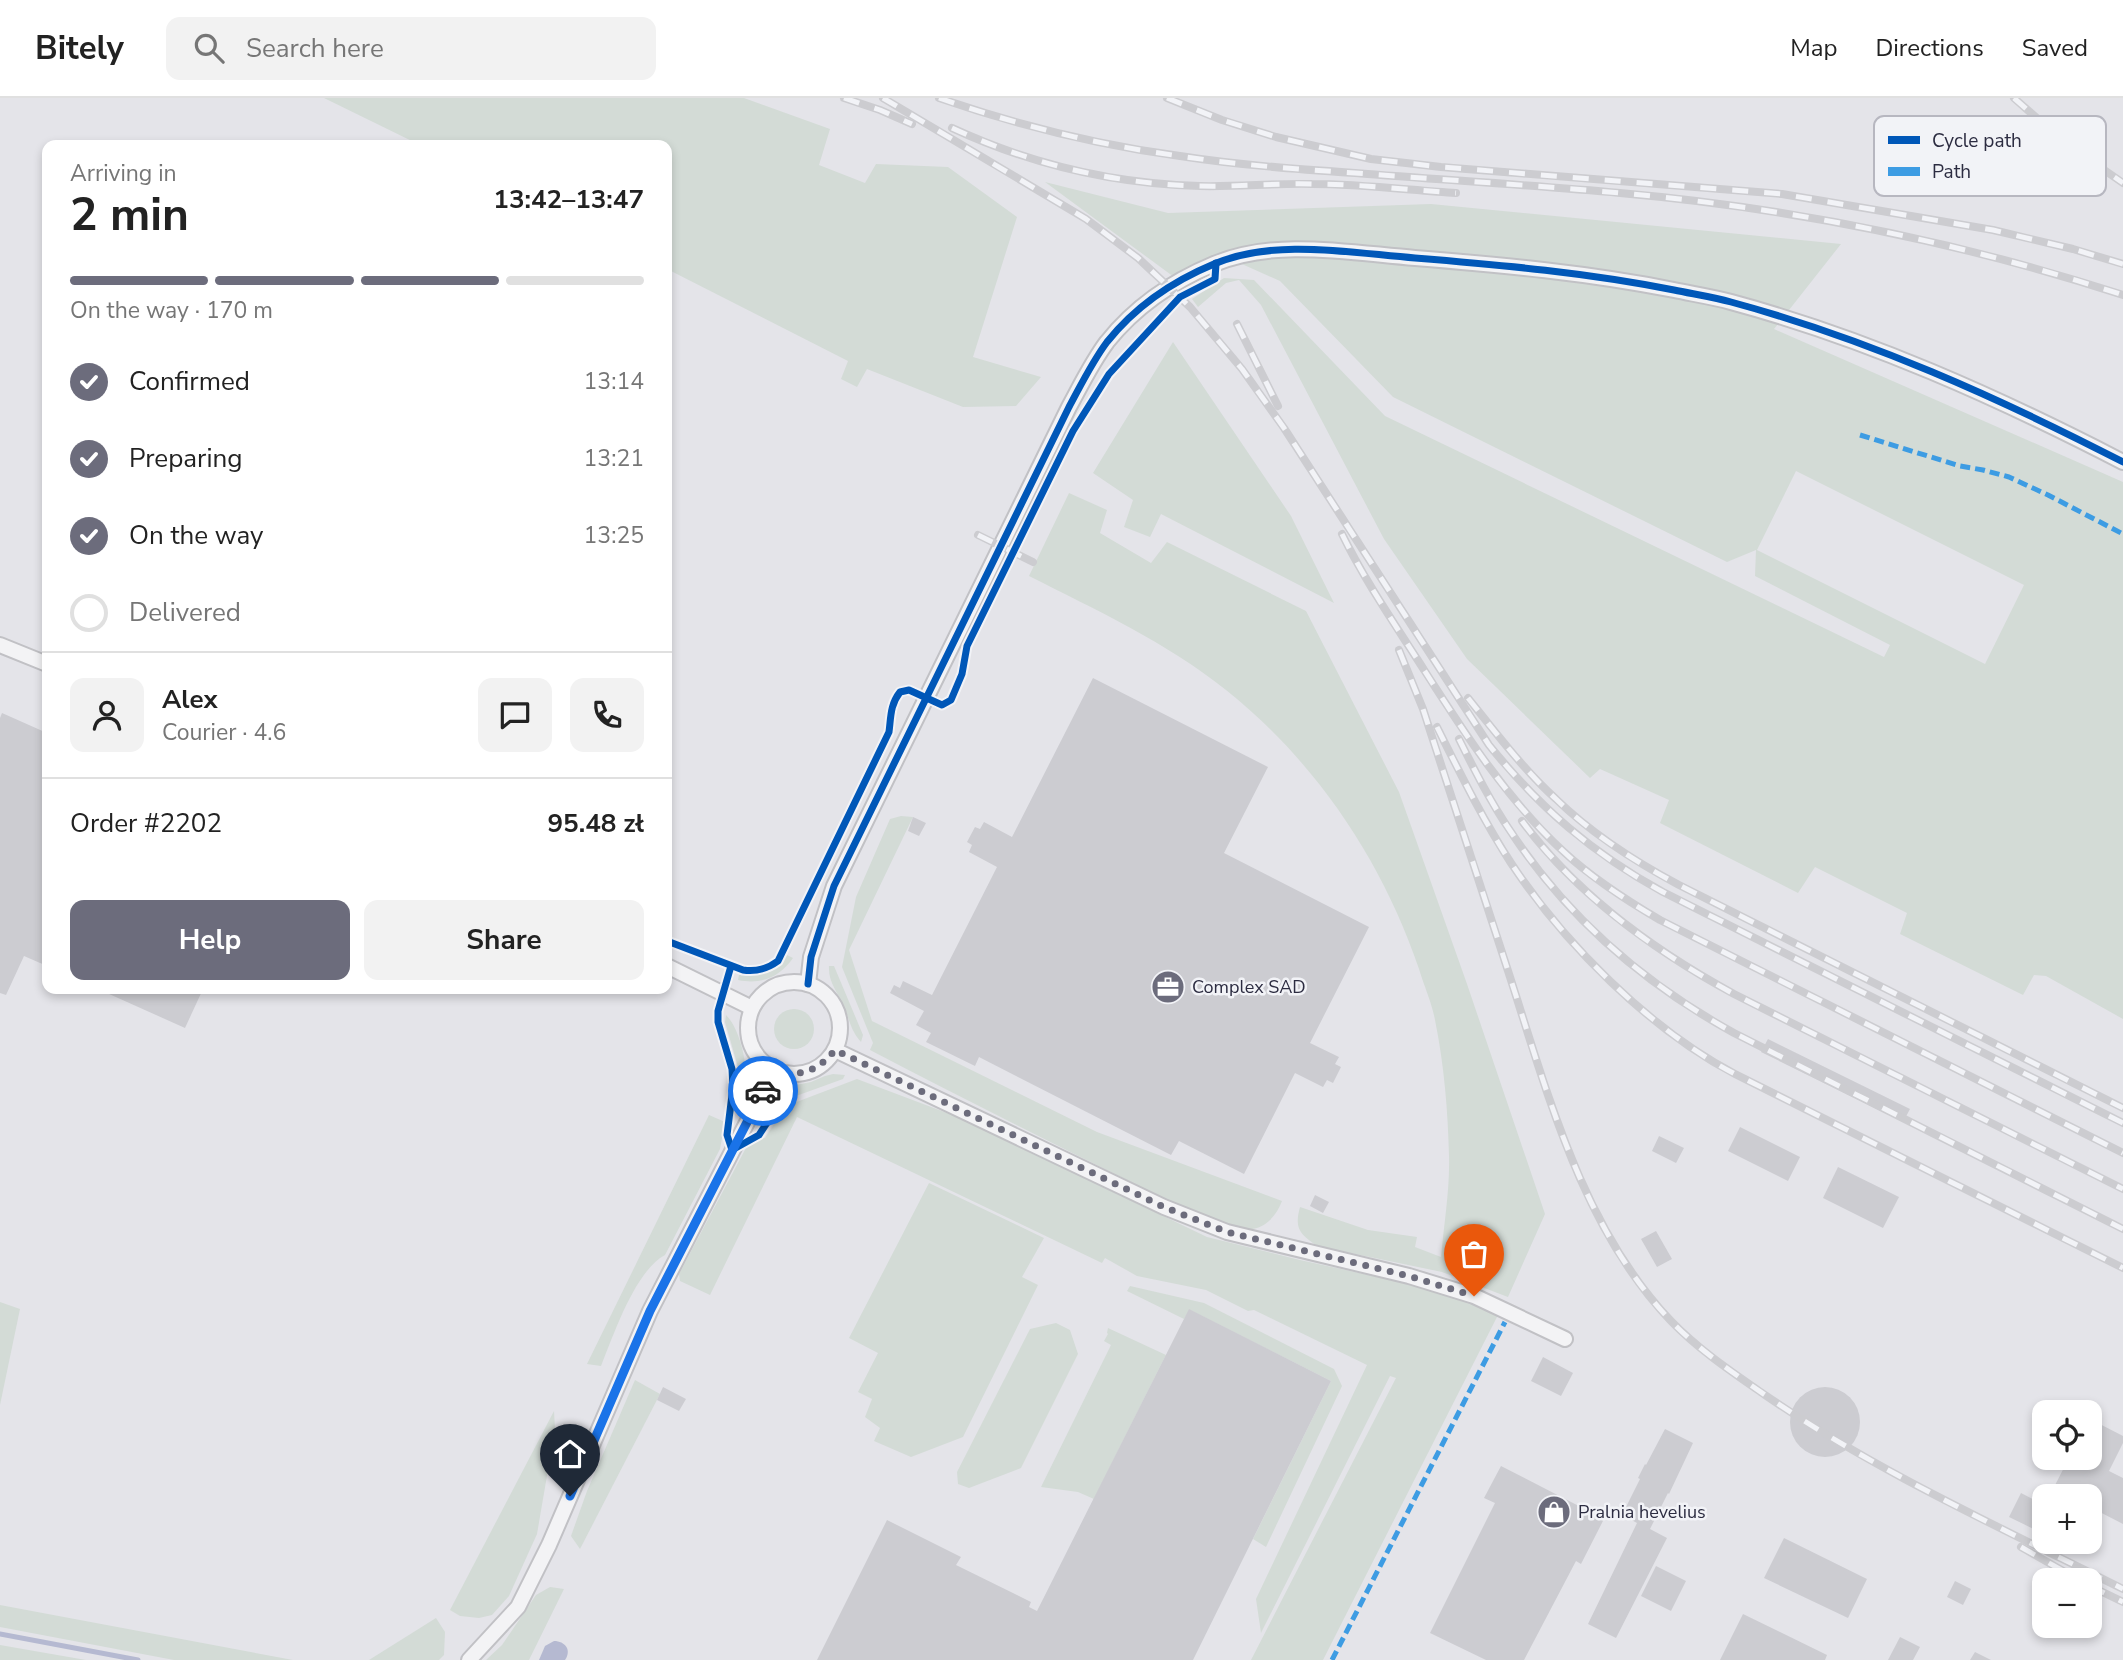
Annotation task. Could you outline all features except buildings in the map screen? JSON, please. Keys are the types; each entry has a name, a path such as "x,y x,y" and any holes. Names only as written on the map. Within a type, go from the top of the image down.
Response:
{"street":[{"path":"808,984 811,957 834,886 1063,419 1093,364 1130,317 1157,295 1216,263 1244,255 1281,250 1329,251 1530,268 1627,281 1729,301 1852,339 1934,372 2061,430 2123,462"},
{"path":"0,645 42,662"},
{"path":"672,968 752,1008"},
{"path":"796,981 808,984 819,988 835,1006 841,1030 835,1050 826,1062 805,1073 793,1074 774,1070 753,1050 748,1026 752,1008 772,987 796,981"},
{"path":"835,1050 1164,1207 1227,1232 1409,1276 1474,1296 1565,1339"},
{"path":"469,1660 519,1607 549,1545 650,1311 774,1070"}],"shaded area":[{"path":"324,98 744,98 830,129 819,165 865,183 876,164 948,167 1017,217 973,357 1041,377 1016,406 963,407 867,369 857,387 841,379 848,361 672,272 672,140 410,140"},
{"path":"1045,182 1168,213 1431,204 1841,244 1774,329 2123,482 2123,1019 2046,976 2034,975 2023,995 1900,934 1907,913 1815,867 1798,893 1660,823 1669,800 1600,769 1590,778 1467,659 1384,539 1261,305 1239,280 1226,283 1198,307 1192,299 1224,278 1254,280 1385,416 1884,657 1890,645 1755,576 1756,550 1727,562 1393,397 1280,281 1224,256 1174,277","holes":["1796,471 2024,585 1985,664 1757,550"]},
{"path":"1173,342 1291,516 1334,603 1161,514 1150,537 1124,527 1133,500 1093,473"},
{"path":"1069,493 1107,510 1100,533 1151,563 1167,542 1306,611 1399,792 1545,1214 1508,1297 1442,1272 1317,1246 1300,1230 1300,1207 1368,1230 1417,1237 1415,1247 1441,1257 1449,1181 1447,1105 1432,1007 1404,929 1365,852 1317,781 1289,749 1259,718 1226,690 1179,657 1130,628 1029,576"},
{"path":"913,817 849,950 872,1021 1097,1132 1282,1201 1275,1215 1253,1229 1227,1224 1191,1210 870,1050 873,1043 842,967 856,897 890,819"},
{"path":"785,954 793,958 776,975 762,980 738,980 739,975 771,969"},
{"path":"829,966 834,966 863,1035 861,1042 832,982"},
{"path":"794,1009 808,1015 814,1029 808,1043 794,1049 780,1043 774,1029 780,1015"},
{"path":"726,1015 742,1046 746,1081 738,1077 738,1067 725,1022"},
{"path":"833,1074 845,1075 843,1079 785,1100 779,1097 791,1086"},
{"path":"857,1079 955,1116 1207,1237 1437,1290 1498,1315 1323,1660 1251,1660 1396,1378 1390,1376 1261,1633 1256,1599 1367,1365 1254,1310 1248,1311 1206,1290 1137,1276 1105,1258 1102,1263 797,1117 710,1295 680,1281 679,1274 747,1146 760,1137 765,1138 786,1106"},
{"path":"709,1115 725,1122 720,1149 665,1255 654,1263 635,1289 601,1366 587,1364"},
{"path":"929,1183 1044,1238 1022,1277 1038,1285 963,1437 911,1457 874,1441 880,1428 865,1417 872,1399 858,1392 878,1353 849,1338"},
{"path":"1130,1286 1204,1303 1334,1369 1342,1386 1266,1547 1253,1539 1331,1381 1190,1310 1184,1319 1127,1291"},
{"path":"0,1302 20,1309 0,1405"},
{"path":"1056,1323 1070,1330 1078,1354 1021,1468 969,1488 958,1484 957,1472 1030,1329"},
{"path":"1108,1328 1166,1355 1094,1499 1078,1492 1041,1487 1111,1345 1104,1341"},
{"path":"635,1380 660,1394 580,1549 571,1536 587,1491"},
{"path":"554,1411 555,1429 537,1534 509,1596 492,1615 479,1618 460,1616 450,1610"},
{"path":"550,1587 564,1589 529,1660 486,1660 502,1645 536,1595"},
{"path":"0,1605 293,1660 174,1660 0,1627"},
{"path":"436,1618 445,1632 444,1655 439,1660 369,1660"},
{"path":"0,1645 86,1660 0,1660"}],"water":[{"path":"554,1641 566,1647 568,1653 565,1660 539,1660 545,1646"}],"waterway":[{"path":"0,1634 138,1660"}],"railway":[{"path":"844,98 912,124"},
{"path":"883,98 1086,219 1138,258 1190,307 1242,369 1284,428 1489,745 1568,828 1613,861 1663,892 2123,1123"},
{"path":"939,98 1058,133 1202,159 1620,193 1811,218 1937,243 2123,295"},
{"path":"1167,98 1222,120 1276,137 1371,159 1782,194 1993,230 2123,264"},
{"path":"2014,98 2034,116"},
{"path":"952,128 1042,162 1136,181 1200,186 1330,184 1456,193"},
{"path":"2106,171 2123,183"},
{"path":"1237,324 1278,406"},
{"path":"1342,534 1379,599 1485,762 1522,809 1586,871 1660,920 2123,1153"},
{"path":"978,535 1033,562"},
{"path":"1399,650 1423,709 1554,1113 1591,1203 1640,1285 1671,1321 1704,1351 1808,1423 1941,1498 2123,1589"},
{"path":"1468,698 1544,787 1584,824 1630,856 1679,885 2123,1108"},
{"path":"1437,727 1491,830 1532,893 1582,953 1640,1009 1703,1055 1735,1074 2123,1268"},
{"path":"1459,739 1504,821 1533,863 1557,892 1610,946 1669,993 1734,1033 2123,1229"},
{"path":"1522,821 1567,873 1592,897 1674,959 1734,994 2123,1189"},
{"path":"2021,1547 2058,1568"},
{"path":"2102,1592 2123,1602"}],"marked path":[{"path":"1860,435 1960,466 2009,477 2123,534"},
{"path":"1332,1660 1505,1322"}],"cycle path":[{"path":"808,984 811,957 834,886 1069,407 1096,358 1118,329 1142,306 1184,278 1214,264 1263,251 1314,249 1578,274 1717,299 1832,333 1882,352 1980,393 2123,462"},
{"path":"672,943 743,970 762,969 778,961 889,732 894,702 900,692 909,690 942,705 951,700 962,674 967,646 1073,431 1109,374 1180,297 1215,279 1216,263"},
{"path":"731,966 718,1011 718,1022 732,1069 733,1087 727,1135 732,1150 759,1135 776,1109 733,1087"}],"way so far":[{"path":"763,1091 774,1070 793,1074 805,1073 826,1062 835,1050 1164,1207 1227,1232 1409,1276 1474,1296"}],"place":[{"name":"Complex SAD","path":"1168,987"},
{"name":"Pralnia hevelius","path":"1554,1512"}],"route":[{"path":"570,1496 650,1311 763,1091"}]}
